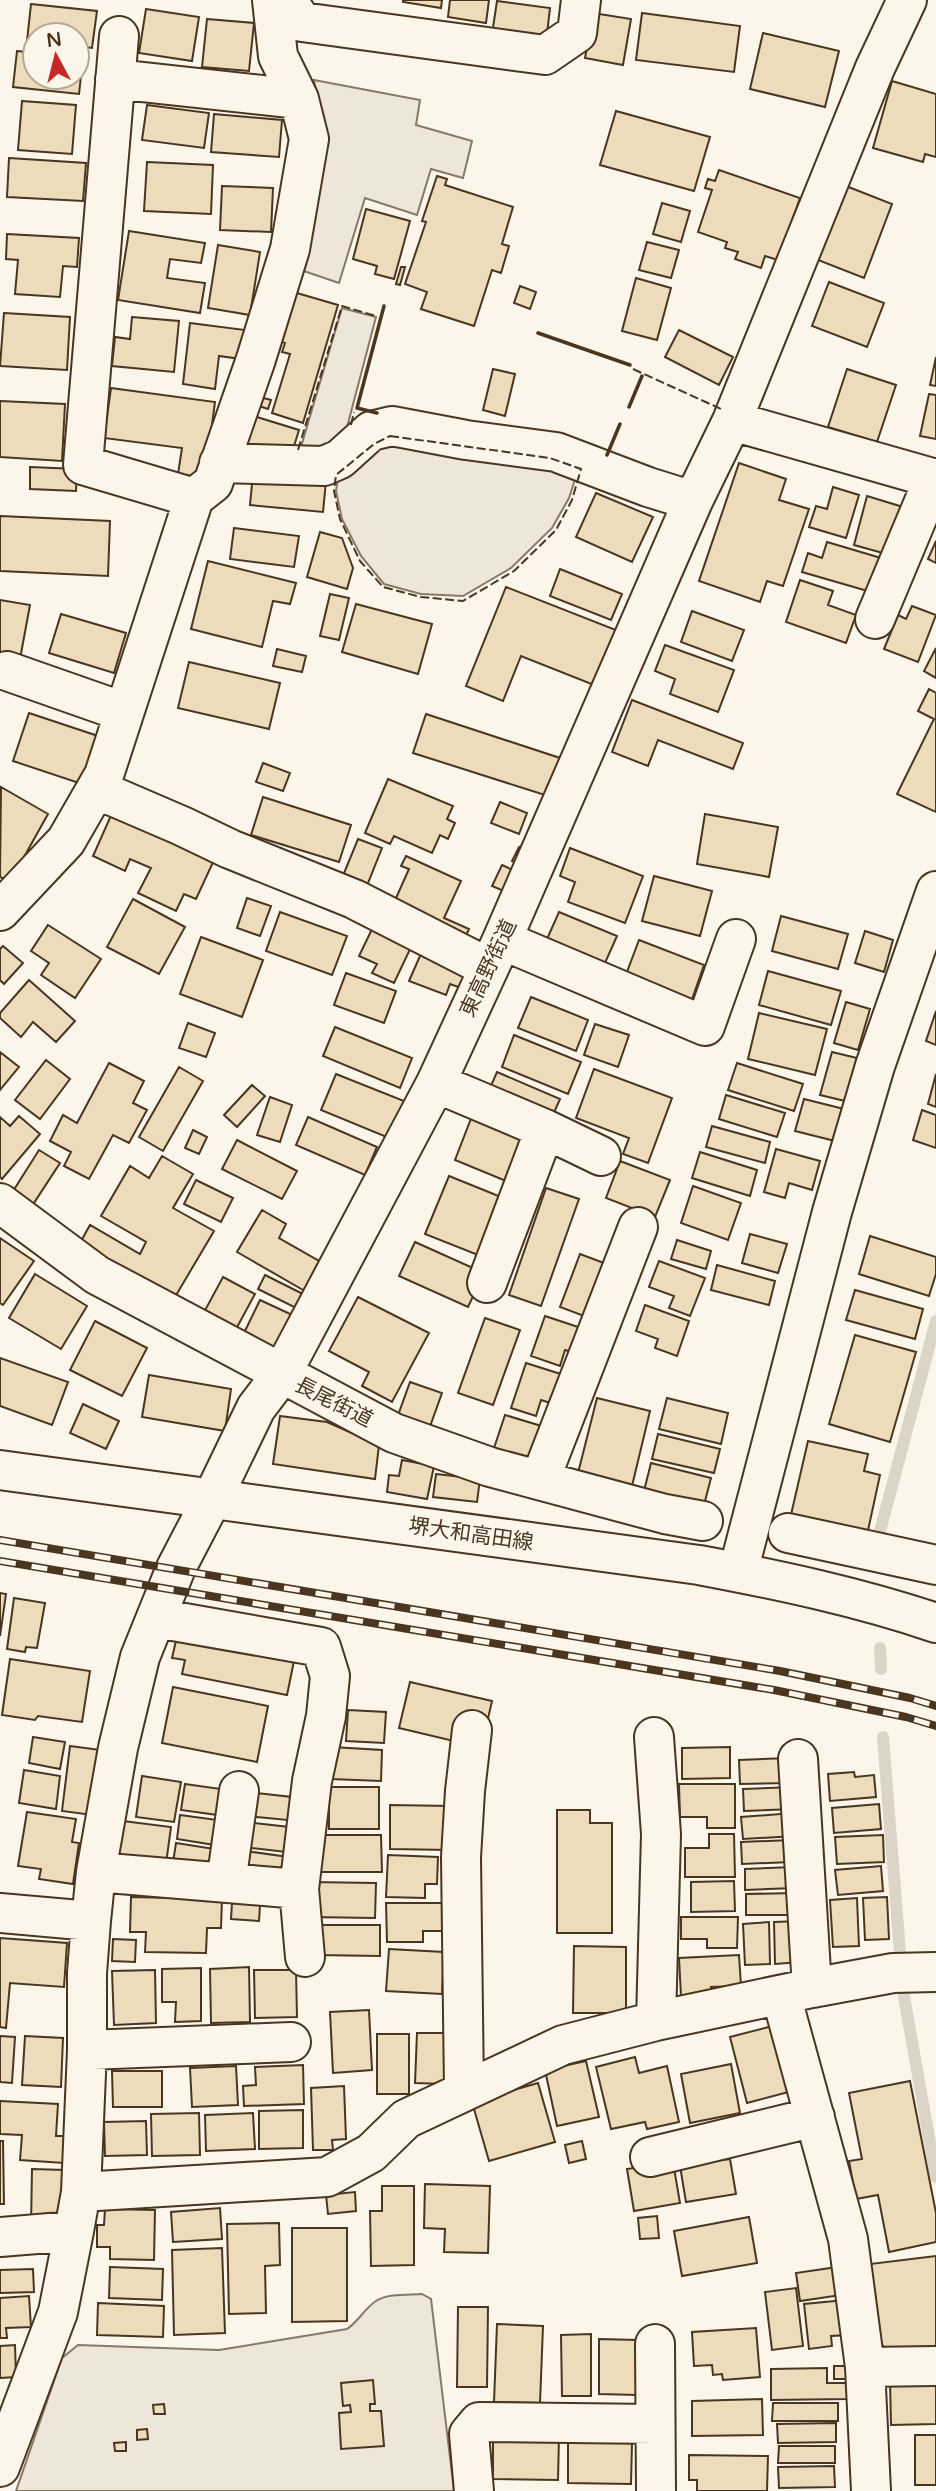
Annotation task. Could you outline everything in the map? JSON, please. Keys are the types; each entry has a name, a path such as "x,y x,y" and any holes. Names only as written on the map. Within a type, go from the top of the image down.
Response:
{"street":[{"path":"0,911 66,841 104,775 194,498 213,483 290,249 309,139 299,99 278,56 272,0"},
{"path":"287,0 302,22 545,55 577,33 582,0"},
{"name":"東高野街道","path":"0,2467 58,2312 81,2192 90,1921 118,1748 140,1657 176,1568 256,1408 281,1375 436,1083 693,501 732,421 875,68 907,0"},
{"path":"118,36 83,465 194,498"},
{"path":"115,79 299,99"},
{"path":"732,421 935,478 875,619"},
{"path":"219,463 324,466 340,459 371,431 392,426 466,440 556,452 693,501"},
{"path":"7,671 124,712"},
{"path":"96,789 230,849 495,954 705,1026 736,939"},
{"path":"738,1572 832,1212 875,1066 936,891"},
{"path":"436,1083 601,1156"},
{"path":"487,1283 545,1129"},
{"name":"長尾街道","path":"0,1203 97,1275 394,1433 490,1467 665,1514 703,1521"},
{"path":"540,1480 638,1227"},
{"name":"堺大和高田線","path":"0,1469 686,1563 738,1572 898,1610 936,1623"},
{"path":"788,1533 936,1565"},
{"path":"898,1610 936,1604"},
{"path":"156,1618 321,1647 330,1676 326,1716 312,1781 299,1889 305,1957"},
{"path":"464,2090 461,1857 472,1730"},
{"path":"654,1737 661,1834 656,2021"},
{"path":"798,1759 797,1991 815,2117 848,2239 865,2367 871,2491"},
{"path":"226,1883 239,1791"},
{"path":"96,1872 299,1889"},
{"path":"0,1913 90,1921"},
{"path":"81,2192 327,2177 371,2153 406,2119 563,2045 656,2021 797,1991 916,1972"},
{"path":"87,2050 291,2042"},
{"path":"649,2157 815,2117"},
{"path":"0,2238 74,2231"},
{"path":"655,2344 656,2491"},
{"path":"865,2367 936,2366"},
{"path":"474,2491 469,2434 479,2422 655,2424"}],"shaded area":[{"path":"314,80 420,100 416,125 472,141 463,178 431,169 417,215 365,198 339,283 295,268 321,122"},
{"path":"342,308 376,317 346,431 335,449 298,457"},
{"path":"391,440 578,470 569,498 552,528 511,568 463,596 421,594 384,584 361,556 342,519 336,491 338,477"},
{"path":"422,2294 431,2299 454,2491 16,2491 62,2358 78,2345 219,2350 347,2329 381,2298"}],"building":[{"path":"403,0 442,0 441,8"},
{"path":"450,0 489,0 486,23 448,17"},
{"path":"497,1 550,8 546,42 492,34"},
{"path":"31,4 97,11 92,48 91,21 29,21"},
{"path":"146,9 199,17 192,61 139,53"},
{"path":"593,13 631,19 623,65 585,58"},
{"path":"642,13 740,26 734,72 636,60"},
{"path":"207,19 254,23 249,71 202,67"},
{"path":"763,33 839,51 825,107 750,89"},
{"path":"17,51 21,51 21,88 13,87"},
{"path":"892,81 936,94 936,157 925,154 923,162 873,148"},
{"path":"51,91 79,91 79,94"},
{"path":"22,101 76,105 72,154 18,150"},
{"path":"147,105 209,113 204,148 142,140"},
{"path":"616,111 710,137 694,191 600,165"},
{"path":"214,114 282,120 279,157 211,152"},
{"path":"9,158 86,163 83,201 7,197"},
{"path":"147,162 213,165 211,214 144,211"},
{"path":"719,170 800,198 778,260 765,256 761,268 735,259 738,252 725,248 727,242 698,232 712,190 705,188 708,179 715,181"},
{"path":"437,176 447,179 445,185 513,207 502,244 509,246 501,273 492,270 474,326 421,309 427,292 405,284 426,222 422,221"},
{"path":"222,186 273,188 271,232 220,230"},
{"path":"846,186 892,204 864,278 818,260"},
{"path":"662,203 690,211 681,242 653,234"},
{"path":"366,209 410,221 394,279 375,274 377,266 353,259"},
{"path":"129,231 205,243 201,263 170,259 167,278 205,283 200,313 118,300"},
{"path":"7,234 79,238 77,267 63,266 60,297 15,294 18,260 6,259"},
{"path":"647,242 679,250 671,278 639,270"},
{"path":"218,245 260,252 250,315 208,308"},
{"path":"401,267 405,267 400,285 396,284"},
{"path":"636,278 671,288 657,340 622,331"},
{"path":"829,282 884,303 867,347 812,326"},
{"path":"520,286 536,292 530,309 514,303"},
{"path":"290,291 338,305 303,423 272,413 290,354 282,352 285,343 275,339"},
{"path":"4,313 70,317 67,370 0,366"},
{"path":"132,317 179,321 174,372 112,366 115,337 130,339"},
{"path":"190,323 245,330 241,359 219,356 215,389 183,384"},
{"path":"679,330 733,357 719,385 665,357"},
{"path":"936,357 936,386 930,385"},
{"path":"493,369 515,374 505,416 483,410"},
{"path":"847,369 896,385 877,442 828,427"},
{"path":"111,388 215,402 205,478 178,474 182,448 104,438"},
{"path":"929,394 936,395 936,439 920,436"},
{"path":"256,396 271,400 268,409 253,404"},
{"path":"0,401 65,404 62,461 0,457"},
{"path":"247,414 299,430 290,459 238,444"},
{"path":"739,463 786,479 779,500 809,509 783,586 767,581 760,602 699,581"},
{"path":"30,467 77,469 76,491 30,489"},
{"path":"253,474 326,481 323,512 250,505"},
{"path":"833,487 859,495 846,538 809,527 816,506 827,509"},
{"path":"596,493 653,517 632,562 576,537"},
{"path":"867,496 903,507 890,555 854,545"},
{"path":"0,516 110,521 108,576 0,571"},
{"path":"234,528 299,536 294,567 230,559"},
{"path":"320,532 342,538 353,568 347,589 307,577"},
{"path":"936,541 936,563 928,559"},
{"path":"827,542 881,558 871,592 802,572 808,553 822,558"},
{"path":"208,561 296,583 290,604 273,601 262,647 191,629"},
{"path":"560,569 622,594 611,620 550,596"},
{"path":"800,580 833,591 828,605 856,615 846,643 786,622"},
{"path":"506,587 621,632 599,687 521,656 503,701 466,686"},
{"path":"330,594 349,598 339,640 320,636"},
{"path":"0,600 30,605 20,659 0,656"},
{"path":"356,604 432,624 418,674 342,652"},
{"path":"912,606 936,615 918,662 884,649 898,615 906,619"},
{"path":"692,611 744,630 732,661 681,642"},
{"path":"61,614 126,633 114,673 49,653"},
{"path":"665,645 734,670 718,712 670,694 675,679 655,671"},
{"path":"936,648 936,678 924,671"},
{"path":"277,649 306,656 302,672 273,666"},
{"path":"189,662 280,683 269,729 178,708"},
{"path":"929,689 936,693 936,812 897,794 934,719 918,711"},
{"path":"632,700 743,743 733,769 658,740 648,766 612,752"},
{"path":"29,713 98,736 82,784 13,761"},
{"path":"426,714 560,758 548,796 413,753"},
{"path":"263,763 290,773 283,791 256,782"},
{"path":"388,779 453,806 447,819 455,823 448,839 440,835 432,853 394,836 390,844 365,833"},
{"path":"1,787 48,814 10,882 0,877"},
{"path":"263,797 351,825 339,862 251,835"},
{"path":"500,802 527,813 519,834 491,823"},
{"path":"113,811 215,858 196,899 184,894 176,911 138,893 151,868 130,859 125,871 93,856"},
{"path":"705,814 778,827 769,877 697,864"},
{"path":"358,839 382,848 364,893 340,883"},
{"path":"519,847 529,852 522,866 512,861"},
{"path":"570,848 643,876 625,923 568,902 575,882 560,876"},
{"path":"406,856 461,881 444,918 469,929 464,940 392,907 409,869 401,866"},
{"path":"502,865 515,871 506,892 492,886"},
{"path":"654,876 712,891 700,936 642,921"},
{"path":"247,898 271,906 260,936 237,928"},
{"path":"133,899 185,927 159,974 107,947"},
{"path":"280,912 347,936 332,975 266,951"},
{"path":"559,912 617,936 601,972 543,948"},
{"path":"781,916 848,934 838,969 772,951"},
{"path":"48,925 101,959 75,998 41,975 49,963 31,951"},
{"path":"374,925 413,943 394,983 372,973 377,964 359,956"},
{"path":"865,931 893,940 884,972 855,963"},
{"path":"201,937 263,960 242,1017 180,994"},
{"path":"639,940 704,965 690,1005 624,980"},
{"path":"3,946 23,963 4,984 0,980 0,949"},
{"path":"423,949 472,968 464,989 450,984 446,995 409,981"},
{"path":"768,971 841,991 831,1025 759,1005"},
{"path":"346,973 396,991 384,1023 334,1005"},
{"path":"29,980 75,1021 56,1042 33,1022 21,1037 0,1018 0,1013"},
{"path":"531,997 588,1020 576,1051 518,1028"},
{"path":"846,1002 870,1009 858,1050 834,1043"},
{"path":"936,1011 936,1045 926,1041"},
{"path":"759,1013 827,1029 815,1075 748,1059"},
{"path":"188,1023 215,1033 206,1057 179,1048"},
{"path":"595,1024 629,1035 618,1067 584,1055"},
{"path":"335,1027 412,1058 400,1088 323,1056"},
{"path":"514,1035 581,1062 568,1094 502,1067"},
{"path":"0,1052 19,1067 0,1090"},
{"path":"832,1052 857,1058 845,1101 820,1095"},
{"path":"46,1060 70,1079 40,1119 15,1100"},
{"path":"109,1063 144,1081 133,1103 147,1110 129,1143 113,1135 89,1179 64,1166 71,1152 50,1141 63,1115 77,1123"},
{"path":"737,1063 803,1084 794,1111 728,1090"},
{"path":"179,1067 203,1081 163,1151 139,1137"},
{"path":"594,1069 672,1098 648,1163 623,1154 629,1138 576,1118"},
{"path":"497,1072 560,1099 549,1124 486,1097"},
{"path":"336,1074 404,1101 389,1138 321,1110"},
{"path":"936,1074 936,1107 928,1104"},
{"path":"252,1085 265,1096 237,1127 224,1115"},
{"path":"726,1095 785,1113 777,1137 719,1119"},
{"path":"270,1097 292,1105 280,1142 257,1135"},
{"path":"804,1099 844,1109 835,1141 795,1131"},
{"path":"922,1110 936,1115 936,1148 913,1140"},
{"path":"19,1116 40,1134 2,1179 0,1117 10,1126"},
{"path":"472,1116 535,1141 518,1186 455,1160"},
{"path":"308,1117 377,1147 365,1175 296,1145"},
{"path":"712,1126 770,1142 765,1163 706,1147"},
{"path":"193,1130 207,1137 199,1154 185,1148"},
{"path":"237,1140 297,1171 282,1199 222,1169"},
{"path":"776,1149 820,1161 812,1190 789,1183 785,1198 764,1192"},
{"path":"39,1150 60,1163 30,1209 10,1196"},
{"path":"700,1152 757,1170 750,1196 692,1178"},
{"path":"162,1156 193,1174 173,1208 214,1231 175,1297 75,1252 90,1225 140,1254 146,1242 101,1216 130,1166 149,1178"},
{"path":"620,1161 670,1180 655,1217 606,1198"},
{"path":"449,1176 511,1201 488,1259 425,1234"},
{"path":"196,1180 233,1198 221,1222 184,1204"},
{"path":"693,1186 741,1203 728,1240 681,1223"},
{"path":"546,1188 579,1199 541,1306 509,1295"},
{"path":"262,1210 286,1224 279,1238 326,1265 310,1294 237,1252"},
{"path":"750,1234 787,1244 778,1273 742,1263"},
{"path":"870,1236 936,1257 936,1274 929,1296 859,1274"},
{"path":"0,1238 34,1261 3,1305 0,1303"},
{"path":"677,1240 711,1251 706,1269 671,1259"},
{"path":"415,1242 484,1273 468,1307 399,1276"},
{"path":"580,1254 612,1266 592,1319 560,1307"},
{"path":"659,1261 705,1278 690,1316 669,1308 674,1296 649,1287"},
{"path":"717,1265 775,1281 769,1305 711,1290"},
{"path":"35,1274 87,1306 61,1349 9,1318"},
{"path":"265,1275 303,1294 296,1308 258,1289"},
{"path":"223,1277 255,1294 235,1331 203,1314"},
{"path":"855,1290 923,1309 915,1339 846,1320"},
{"path":"358,1297 429,1333 392,1402 362,1386 369,1372 329,1351"},
{"path":"260,1300 301,1319 284,1354 243,1335"},
{"path":"645,1305 689,1321 677,1356 655,1348 658,1339 636,1331"},
{"path":"545,1316 590,1331 583,1355 565,1350 560,1366 531,1356"},
{"path":"485,1318 520,1330 493,1405 458,1393"},
{"path":"95,1321 147,1348 122,1396 70,1370"},
{"path":"855,1335 916,1352 890,1442 829,1424"},
{"path":"0,1358 68,1382 52,1425 0,1406"},
{"path":"526,1363 567,1376 557,1405 541,1400 536,1416 511,1408"},
{"path":"149,1375 231,1389 225,1431 142,1417"},
{"path":"410,1382 442,1393 428,1432 396,1421"},
{"path":"597,1398 650,1411 632,1486 578,1473"},
{"path":"667,1398 728,1413 721,1444 659,1429"},
{"path":"83,1404 119,1421 106,1449 70,1433"},
{"path":"505,1415 548,1428 537,1461 494,1448"},
{"path":"280,1416 327,1422 379,1445 375,1479 273,1464"},
{"path":"658,1434 720,1449 714,1473 652,1459"},
{"path":"808,1441 868,1454 864,1471 880,1475 867,1535 790,1519"},
{"path":"402,1460 434,1466 427,1499 387,1492 389,1475 399,1476"},
{"path":"651,1463 711,1478 704,1505 644,1491"},
{"path":"436,1474 480,1479 477,1502 433,1497"},
{"path":"0,1593 6,1594 0,1636"},
{"path":"14,1598 45,1603 37,1648 26,1647 25,1652 7,1649"},
{"path":"178,1632 295,1656 287,1695 182,1674 185,1660 172,1658"},
{"path":"10,1659 90,1671 82,1722 38,1716 35,1720 2,1715"},
{"path":"410,1682 492,1701 487,1723 462,1743 399,1728"},
{"path":"173,1687 268,1706 257,1762 162,1743"},
{"path":"348,1710 386,1712 384,1743 346,1741"},
{"path":"33,1737 65,1742 60,1769 29,1763"},
{"path":"70,1746 101,1750 92,1815 62,1811"},
{"path":"332,1747 382,1750 381,1781 331,1779"},
{"path":"730,1747 730,1778 682,1779 682,1748"},
{"path":"788,1758 789,1783 740,1784 739,1760"},
{"path":"24,1770 60,1776 56,1809 19,1803"},
{"path":"854,1772 855,1777 874,1775 876,1797 830,1801 828,1774"},
{"path":"142,1776 181,1782 174,1822 136,1817"},
{"path":"185,1784 228,1790 225,1816 181,1810"},
{"path":"679,1784 735,1784 735,1828 707,1828 707,1817 680,1817"},
{"path":"329,1787 379,1787 379,1829 329,1829"},
{"path":"793,1787 794,1809 744,1811 743,1789"},
{"path":"248,1792 301,1798 298,1821 246,1816"},
{"path":"879,1804 881,1829 834,1833 832,1808"},
{"path":"390,1805 451,1806 450,1850 390,1849"},
{"path":"557,1810 590,1810 590,1823 612,1823 612,1933 557,1933"},
{"path":"27,1812 76,1819 72,1842 79,1843 73,1884 39,1879 41,1869 18,1866"},
{"path":"793,1813 795,1836 743,1839 741,1817"},
{"path":"180,1815 225,1821 221,1846 177,1839"},
{"path":"123,1821 171,1827 165,1871 118,1864"},
{"path":"245,1822 298,1828 295,1853 242,1847"},
{"path":"709,1834 734,1834 735,1877 685,1877 685,1848 709,1848"},
{"path":"313,1835 381,1835 382,1872 314,1872"},
{"path":"883,1835 884,1862 837,1864 835,1837"},
{"path":"790,1840 791,1862 742,1864 741,1842"},
{"path":"176,1843 221,1850 217,1875 172,1869"},
{"path":"246,1851 296,1858 292,1880 243,1874"},
{"path":"388,1855 438,1857 437,1884 425,1884 425,1898 386,1897"},
{"path":"881,1866 883,1891 838,1895 835,1870"},
{"path":"793,1867 794,1888 745,1890 745,1869"},
{"path":"734,1881 735,1911 691,1912 691,1882"},
{"path":"309,1882 376,1883 375,1918 309,1917"},
{"path":"794,1893 794,1915 746,1915 746,1894"},
{"path":"131,1897 222,1899 221,1928 207,1928 206,1953 145,1952 146,1932 130,1932"},
{"path":"887,1897 889,1939 865,1940 863,1898"},
{"path":"857,1898 859,1946 833,1947 830,1900"},
{"path":"232,1903 260,1905 259,1921 231,1919"},
{"path":"386,1903 442,1903 443,1931 423,1931 423,1942 387,1942"},
{"path":"681,1917 738,1917 737,1948 707,1948 707,1939 681,1939"},
{"path":"800,1921 801,1962 775,1964 774,1922"},
{"path":"769,1922 770,1964 745,1965 743,1924"},
{"path":"316,1925 380,1925 380,1956 315,1955"},
{"path":"0,1938 67,1943 64,1987 10,1983 6,2028 0,2027"},
{"path":"113,1939 136,1940 135,1962 112,1961"},
{"path":"574,1946 626,1947 626,2013 573,2013"},
{"path":"389,1949 444,1952 442,1994 386,1991"},
{"path":"739,1955 741,1986 711,1987 712,1994 681,1996 679,1958"},
{"path":"249,1967 250,2022 211,2023 210,1969"},
{"path":"201,1968 201,2021 175,2022 176,2002 162,2002 162,1969"},
{"path":"155,1970 156,2023 114,2025 112,1971"},
{"path":"254,1970 296,1970 297,2017 255,2018"},
{"path":"369,2010 372,2070 333,2073 330,2012"},
{"path":"780,2024 796,2090 747,2103 730,2037"},
{"path":"417,2033 446,2033 445,2084 415,2083"},
{"path":"377,2034 409,2034 409,2094 377,2094"},
{"path":"0,2036 15,2037 12,2083 0,2082"},
{"path":"25,2036 63,2038 61,2087 22,2085"},
{"path":"635,2057 639,2073 667,2066 679,2122 647,2129 645,2122 611,2129 596,2067"},
{"path":"586,2061 599,2117 557,2126 545,2070"},
{"path":"731,2064 740,2113 690,2123 681,2074"},
{"path":"303,2065 304,2104 244,2106 243,2086 256,2085 255,2067"},
{"path":"236,2066 238,2105 192,2107 190,2068"},
{"path":"112,2071 162,2071 162,2107 113,2107"},
{"path":"910,2081 936,2213 936,2242 889,2252 878,2195 856,2199 849,2161 862,2159 849,2093"},
{"path":"538,2083 555,2142 489,2161 472,2102"},
{"path":"344,2086 346,2139 332,2140 333,2150 313,2150 311,2088"},
{"path":"0,2101 58,2104 56,2136 65,2136 64,2163 20,2160 22,2135 0,2134"},
{"path":"303,2110 303,2148 259,2149 259,2111"},
{"path":"199,2113 200,2155 152,2156 151,2114"},
{"path":"253,2113 255,2149 206,2151 205,2115"},
{"path":"146,2121 147,2155 105,2156 104,2122"},
{"path":"0,2141 3,2141 4,2204 0,2204"},
{"path":"582,2141 586,2159 569,2163 565,2145"},
{"path":"730,2159 736,2194 686,2202 680,2166"},
{"path":"673,2162 680,2203 634,2211 627,2169"},
{"path":"32,2169 65,2170 62,2227 31,2226"},
{"path":"425,2184 490,2186 488,2253 444,2252 445,2229 424,2228"},
{"path":"382,2186 414,2186 414,2265 371,2266 370,2211 382,2211"},
{"path":"355,2192 356,2211 328,2214 326,2195"},
{"path":"220,2208 222,2239 173,2242 171,2212"},
{"path":"105,2209 155,2210 154,2260 110,2259 110,2247 97,2247 97,2225 104,2225"},
{"path":"657,2216 659,2238 640,2239 638,2218"},
{"path":"749,2217 757,2263 682,2276 674,2231"},
{"path":"279,2223 280,2265 265,2266 266,2313 229,2314 227,2224"},
{"path":"292,2228 347,2228 347,2321 292,2322"},
{"path":"222,2248 225,2333 174,2335 172,2250"},
{"path":"936,2256 936,2349 896,2354 880,2344 870,2264"},
{"path":"844,2266 848,2294 800,2301 796,2273"},
{"path":"110,2267 163,2269 162,2300 109,2298"},
{"path":"33,2269 34,2292 0,2293 0,2270"},
{"path":"796,2288 803,2346 772,2350 765,2292"},
{"path":"29,2296 31,2327 6,2328 7,2338 0,2338 0,2298"},
{"path":"845,2300 848,2335 831,2336 832,2346 809,2349 804,2304"},
{"path":"98,2303 164,2306 163,2337 97,2335"},
{"path":"458,2307 488,2307 487,2387 457,2387"},
{"path":"497,2324 543,2326 540,2403 494,2402"},
{"path":"756,2328 760,2377 723,2380 722,2374 713,2375 712,2365 694,2366 692,2332"},
{"path":"591,2334 591,2396 562,2396 561,2335"},
{"path":"599,2339 638,2340 637,2395 599,2394"},
{"path":"15,2345 16,2377 0,2378 0,2346"},
{"path":"834,2366 856,2366 856,2379 834,2379"},
{"path":"827,2368 827,2383 848,2383 848,2399 771,2400 771,2369"},
{"path":"936,2379 936,2424 891,2425 890,2380"},
{"path":"373,2380 375,2404 370,2404 370,2411 381,2411 384,2446 341,2449 339,2413 351,2412 350,2405 343,2406 341,2383"},
{"path":"762,2399 763,2435 692,2436 692,2401"},
{"path":"773,2403 838,2403 838,2421 772,2421"},
{"path":"164,2404 165,2414 154,2414 153,2405"},
{"path":"836,2423 836,2442 778,2443 777,2424"},
{"path":"147,2429 148,2439 137,2440 137,2430"},
{"path":"493,2435 559,2436 558,2480 493,2479"},
{"path":"915,2435 936,2435 936,2485 915,2485"},
{"path":"126,2442 126,2451 115,2451 114,2443"},
{"path":"568,2442 632,2443 631,2484 568,2483"},
{"path":"779,2446 835,2446 835,2463 778,2463"},
{"path":"689,2455 768,2456 767,2491 697,2491 697,2480 689,2480"},
{"path":"834,2466 835,2487 779,2488 778,2467"}],"waterway":[{"path":"879,1535 936,1321"},
{"path":"880,1648 881,1669"},
{"path":"883,1737 903,1991 936,2177"}],"railway":[{"path":"0,1540 780,1671 910,1698 936,1706"},
{"path":"0,1561 774,1690 906,1717 936,1726"}],"fence":[{"path":"298,450 342,306 376,316"},
{"path":"633,369 721,411"},
{"path":"351,425 354,412"},
{"path":"390,436 550,458 581,469 572,500 556,530 514,571 463,601 421,597 383,587 360,561 340,519 334,491 336,475 374,444 390,436"}],"wall":[{"path":"377,413 357,408 384,306"},
{"path":"538,333 630,365"},
{"path":"629,407 642,376"},
{"path":"607,455 620,424"}]}
